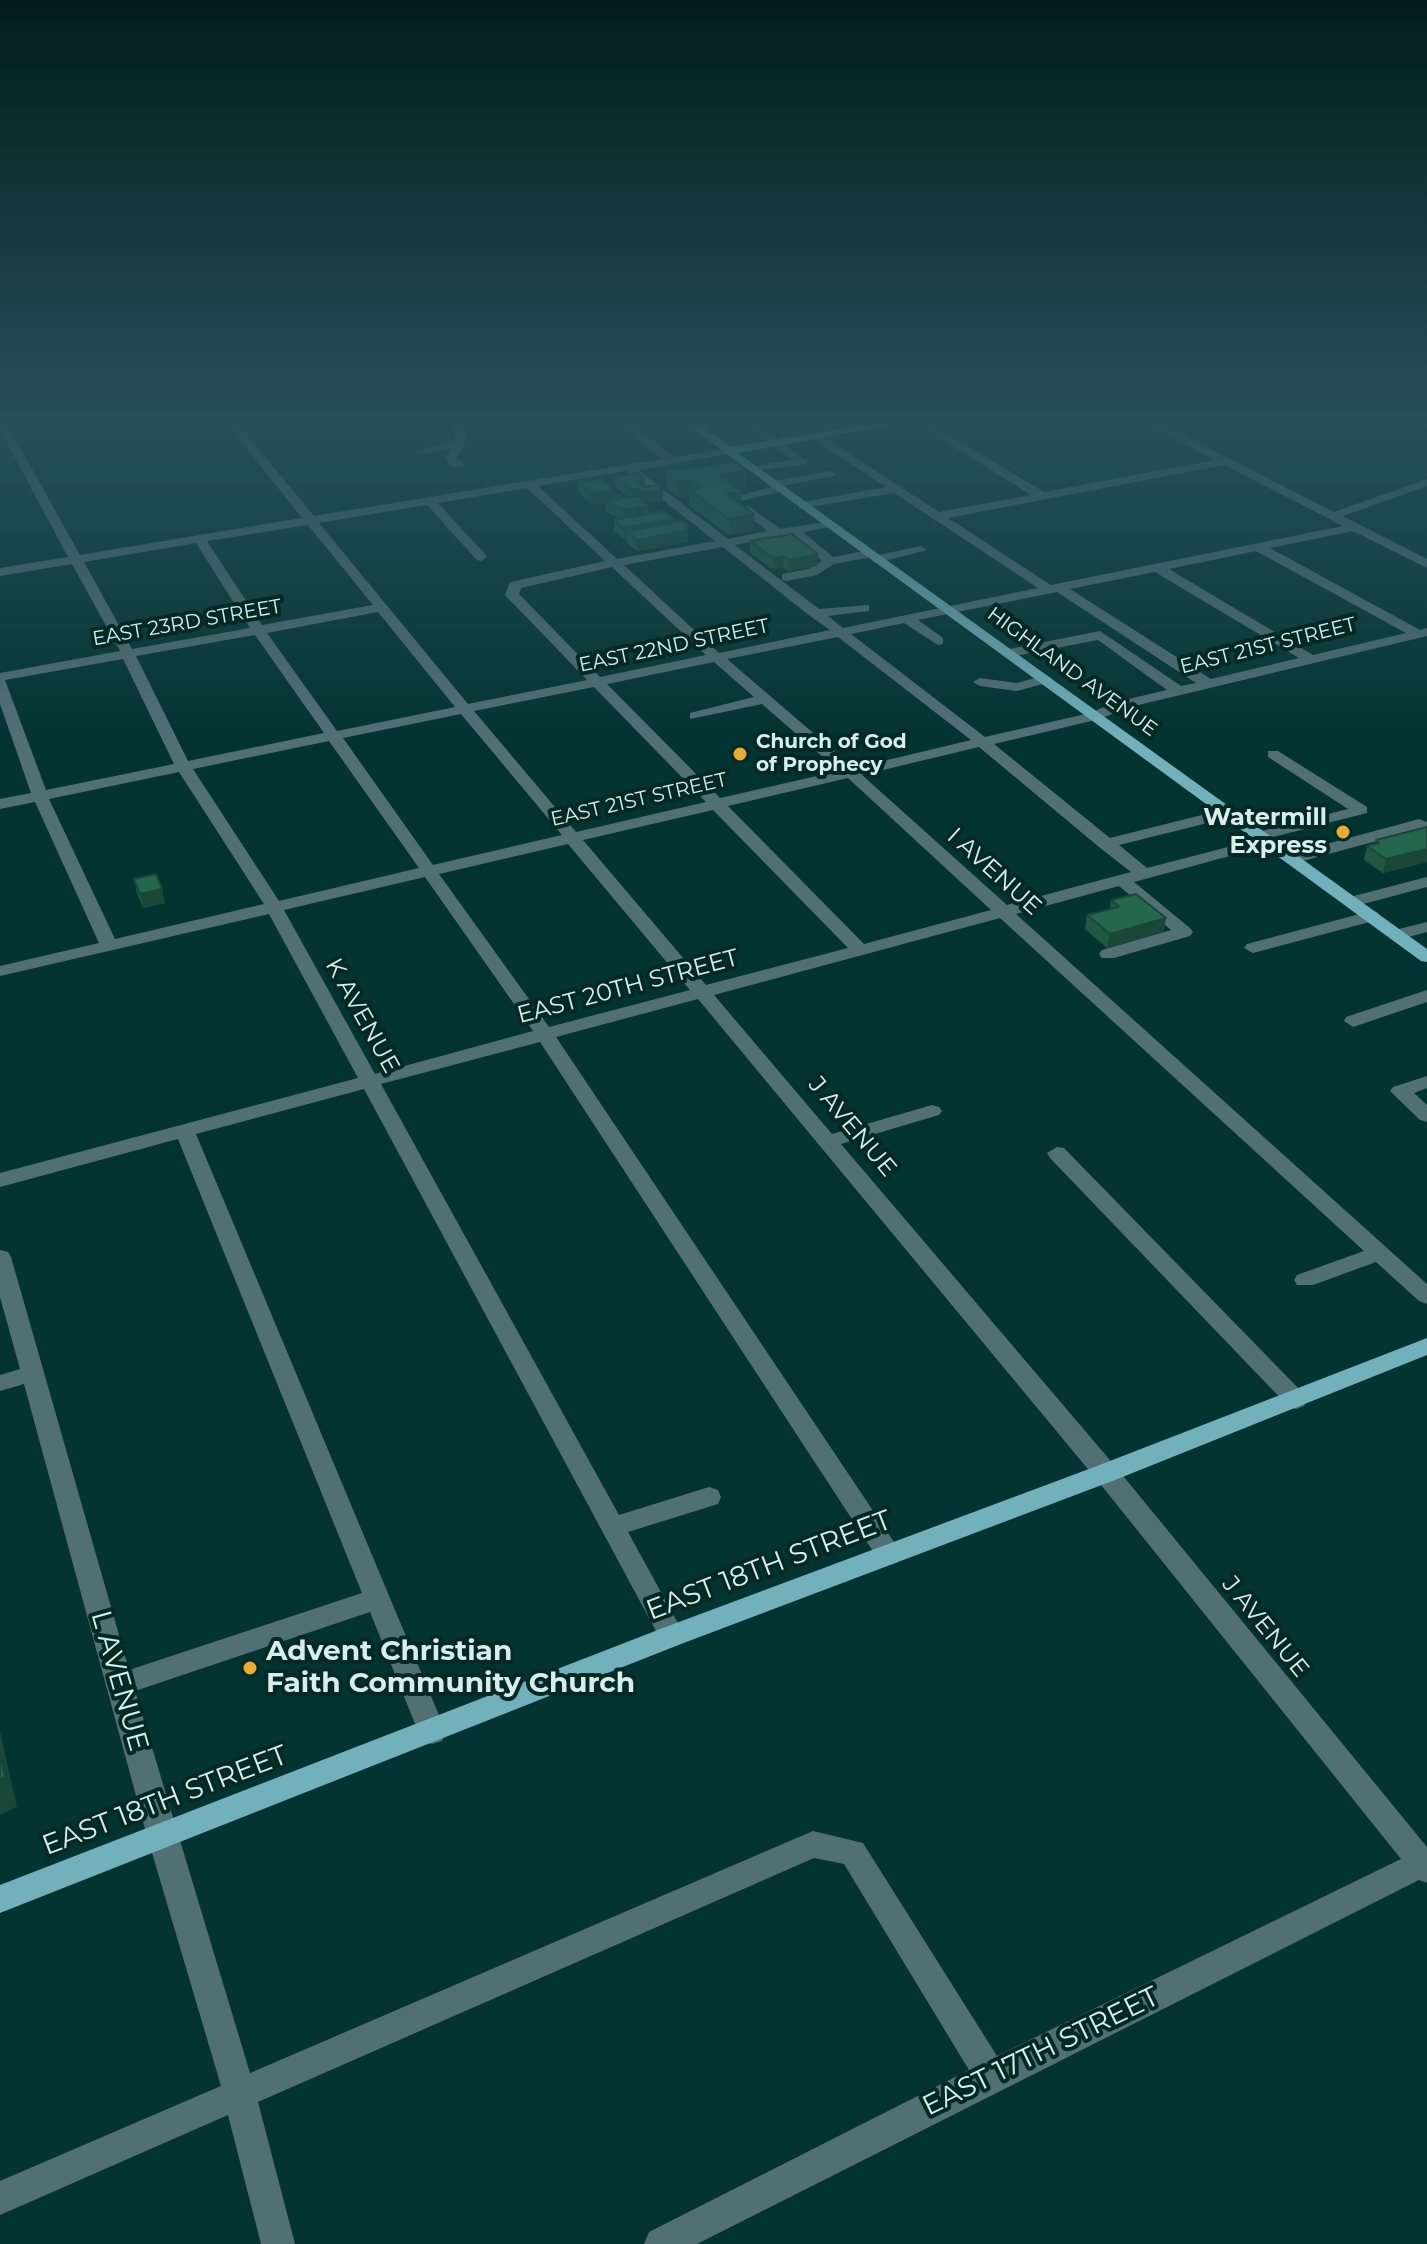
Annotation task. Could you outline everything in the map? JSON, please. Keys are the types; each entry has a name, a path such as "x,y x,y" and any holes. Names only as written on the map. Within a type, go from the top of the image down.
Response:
{"main road":[{"name":"HIGHLAND AVENUE","path":"834,529 1427,957"},
{"name":"EAST 18TH STREET","path":"0,1899 672,1636 1296,1400 1427,1346"}],"street":[{"name":"K AVENUE","path":"58,529 128,654 183,766 274,907 371,1080 672,1636"},
{"path":"0,570 260,529"},
{"name":"J AVENUE","path":"319,529 465,710 575,837 1106,1473 1425,1866"},
{"path":"455,529 481,557"},
{"name":"I AVENUE","path":"578,529 716,657 851,773 1379,1253 1417,1276 1427,1296"},
{"path":"711,529 1145,875"},
{"path":"772,529 777,533"},
{"path":"800,529 515,585 512,595 860,950"},
{"path":"958,529 1208,684"},
{"name":"EAST 22ND STREET","path":"0,804 1347,529"},
{"path":"1358,529 1427,564"},
{"path":"793,530 830,561"},
{"path":"199,539 258,630 544,1033 889,1555"},
{"path":"1258,547 1422,633"},
{"path":"787,577 812,572 830,561 921,550"},
{"path":"1158,568 1308,658"},
{"name":"EAST 23RD STREET","path":"0,677 380,608"},
{"path":"815,613 864,608"},
{"path":"907,619 938,641"},
{"name":"EAST 21ST STREET","path":"0,971 1095,716 1121,705 1422,633"},
{"path":"1009,653 1100,635 1178,691"},
{"path":"980,682 1017,687 1045,679"},
{"path":"0,683 40,796 109,946"},
{"path":"695,716 764,699"},
{"name":"EAST 20TH STREET","path":"0,1180 1123,881 1361,810 1273,754"},
{"path":"1105,844 1230,813"},
{"path":"1292,859 1419,824 1427,829"},
{"path":"1354,842 1384,847 1427,837"},
{"path":"1108,954 1184,932 1123,881"},
{"path":"1352,902 1427,882"},
{"path":"1253,948 1371,916"},
{"path":"1397,935 1427,927"},
{"path":"1353,1021 1427,996"},
{"path":"1427,1082 1400,1091 1427,1116"},
{"path":"829,1141 932,1111"},
{"path":"185,1131 432,1732"},
{"path":"1057,1153 1296,1400"},
{"path":"1305,1280 1379,1253"},
{"name":"L AVENUE","path":"0,1257 6,1305 33,1373 162,1836 239,2092 278,2244"},
{"path":"0,1383 33,1373"},
{"path":"612,1527 709,1497"},
{"path":"120,1684 377,1599"},
{"path":"0,2198 813,1844 853,1853 991,2076"},
{"name":"EAST 17TH STREET","path":"661,2244 991,2076 1425,1866"}],"building":[{"path":"640,529 688,530 637,540 627,531"},
{"path":"792,534 818,554 788,560 784,556 773,558 750,541"},
{"path":"1427,827 1427,849 1386,859 1367,846 1379,843 1376,840"},
{"path":"156,874 162,889 140,894 134,879"},
{"path":"1136,894 1166,918 1110,934 1087,915 1119,907 1111,900"},
{"path":"0,1754 5,1777 0,1779"}],"place":[{"name":"Church of God of Prophecy","path":"740,754"},
{"name":"Watermill Express","path":"1343,832"},
{"name":"Advent Christian Faith Community Church","path":"250,1668"}]}
